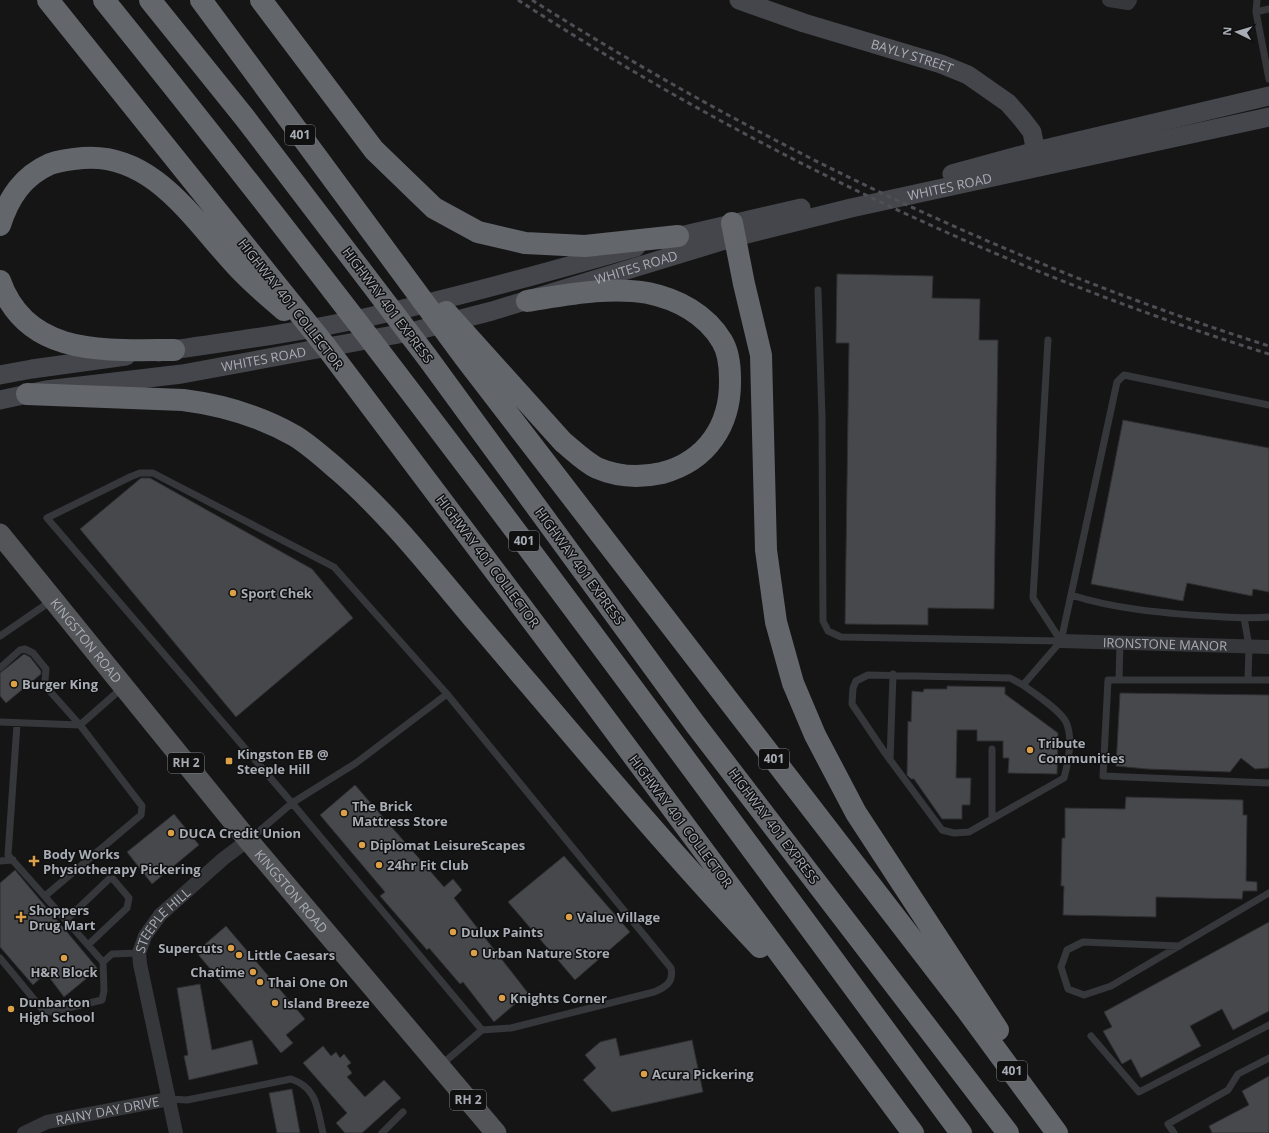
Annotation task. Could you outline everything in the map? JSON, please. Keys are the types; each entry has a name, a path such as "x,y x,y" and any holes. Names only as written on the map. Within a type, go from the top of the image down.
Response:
{"highway":[{"name":"HIGHWAY 401 COLLECTOR","path":"48,0 327,348 594,703 913,1133"},
{"name":"401","path":"104,0 226,151 461,456 961,1133"},
{"name":"HIGHWAY 401 EXPRESS","path":"150,0 245,118 427,357 696,724 1008,1133"},
{"path":"162,0 245,118"},
{"name":"401","path":"201,0 475,371 966,1008 1057,1133"},
{"path":"261,0 374,150 434,208 478,232 525,243 586,246 678,236"},
{"path":"0,225 5,208 13,193 24,180 39,169 58,161 74,159 104,158 122,163 139,170 156,181 170,194 246,276 327,348"},
{"path":"734,230 744,284 761,356 766,550 776,622 793,683 815,735 856,813 980,1000 1061,1133"},
{"path":"399,270 429,294 563,442 579,456 596,467 615,474 634,477 653,475 682,467 706,448 723,424 727,412 730,394 730,372 722,342 705,320 694,311 676,302 634,292 592,292 527,301"},
{"path":"0,281 4,293 15,310 28,323 48,336 81,347 94,349 174,350"},
{"path":"26,394 183,400 208,403 237,410 263,420 295,436 316,451 362,490 409,542 710,894 829,1020"}],"main road":[{"name":"BAYLY STREET","path":"739,0 804,23 941,64 968,75 1008,104 1022,118 1032,132 1038,160"},
{"name":"WHITES ROAD","path":"0,375 32,369 251,339 362,319 478,292 678,236 734,230 1038,160 1269,96"},
{"name":"WHITES ROAD","path":"1038,160 1269,117"},
{"name":"WHITES ROAD","path":"0,400 26,394 182,374 415,331 527,301 683,251 734,230"},
{"name":"KINGSTON ROAD","path":"0,534 248,840 496,1133"}],"street":[{"path":"1110,0 1128,4 1130,0"},
{"name":"IRONSTONE MANOR","path":"1061,641 1269,647"},
{"name":"STEEPLE HILL","path":"176,1133 140,964 139,953 145,936 160,915 223,859 248,840"},
{"name":"RAINY DAY DRIVE","path":"24,1133 47,1122 169,1099"}],"lane":[{"path":"1257,0 1256,12 1267,57 1269,79"},
{"path":"1256,12 1269,9"},
{"path":"818,290 822,417 823,621 828,631 841,637 1061,641"},
{"path":"1048,340 1033,598 1061,641"},
{"path":"1023,685 1061,641 1117,382 1124,375 1269,405"},
{"path":"440,1066 482,1030 511,1028 654,992 663,988 670,981 672,975 671,968 447,694 334,567 153,474 140,473 130,477 47,518 292,803 482,1030"},
{"path":"1071,596 1098,604 1178,614 1244,618 1269,617"},
{"path":"0,636 53,599"},
{"path":"1244,618 1248,646 1248,680"},
{"path":"1119,680 1120,643"},
{"path":"0,668 20,650 24,649 33,653 46,669 45,680 47,688 80,725 142,806 141,815 45,896"},
{"path":"890,760 893,674"},
{"path":"893,674 1010,678 1023,685 1058,713 1066,722 1069,736 1064,778 969,832 954,833 942,830 890,760 852,704 853,688 856,681 868,675 893,674"},
{"path":"1268,680 1108,680 1103,776 1269,783"},
{"path":"0,722 17,724 80,725 123,686"},
{"path":"248,840 292,803 356,763 447,694"},
{"path":"0,958 42,1009 51,1012 102,1000 104,991 103,962 8,855 17,724"},
{"path":"992,748 992,819"},
{"path":"0,861 13,860"},
{"path":"66,920 109,879 113,878 129,898 127,908 88,945"},
{"path":"1178,946 1083,942 1066,950 1061,968 1068,988 1084,995 1110,986 1269,893"},
{"path":"103,962 112,954 139,953"},
{"path":"1090,1036 1139,1092 1269,1025"},
{"path":"1174,1133 1168,1124 1228,1090 1238,1074 1269,1058"},
{"path":"169,1099 187,1100 291,1079 303,1083 314,1097 323,1133"},
{"path":"382,1133 403,1112"}],"building":[{"path":"837,274 933,276 932,298 980,299 979,340 998,340 994,609 928,608 928,625 845,624 849,343 836,343"},
{"path":"1123,420 1269,448 1269,592 1253,589 1252,596 1187,583 1183,601 1091,584"},
{"name":"Sport Chek","path":"141,478 150,478 312,569 353,618 236,717 80,529"},
{"name":"Burger King","path":"24,654 30,657 41,671 41,674 6,703 0,696 0,673"},
{"name":"Tribute Communities","path":"947,686 1005,687 1005,694 1058,733 1057,774 1008,773 1009,758 1003,758 1003,741 977,741 977,730 957,730 956,778 971,778 970,805 962,805 962,819 942,819 914,779 911,779 907,775 908,721 911,722 912,691 923,692 924,689 947,689"},
{"path":"1120,693 1269,695 1269,768 1255,769 1241,758 1230,772 1147,769 1116,766"},
{"path":"355,785 444,887 453,879 462,890 454,898 528,993 494,1022 463,982 460,984 429,948 427,950 380,896 385,892 320,815"},
{"path":"1126,797 1243,800 1243,815 1247,815 1246,881 1257,882 1257,891 1243,891 1242,899 1156,897 1156,917 1063,915 1064,886 1061,886 1062,838 1065,838 1065,808 1125,809"},
{"path":"174,814 199,845 152,884 127,852"},
{"name":"Value Village","path":"564,856 630,932 575,980 508,902"},
{"path":"15,870 98,969 64,997 46,973 33,985 0,947 0,883"},
{"path":"1269,922 1269,1011 1233,1030 1222,1009 1190,1026 1201,1046 1141,1078 1131,1059 1122,1064 1103,1031 1112,1027 1104,1012"},
{"path":"226,926 305,1019 286,1035 293,1043 281,1053 196,952"},
{"path":"200,984 212,1050 252,1040 258,1064 189,1080 184,1056 188,1055 177,988"},
{"name":"Acura Pickering","path":"616,1038 620,1056 692,1040 703,1092 612,1112 583,1080 596,1068 585,1055 600,1042"},
{"path":"323,1046 331,1056 336,1052 340,1058 344,1054 351,1063 347,1066 352,1073 347,1077 365,1097 384,1080 401,1098 362,1133 345,1133 336,1123 347,1113 303,1063"},
{"path":"1269,1076 1269,1133 1212,1133 1209,1126 1249,1105 1242,1091"},
{"path":"292,1089 300,1133 277,1133 269,1093"}],"railway":[{"path":"518,0 606,55 696,107 788,156 882,202 976,245 1073,285 1170,321 1269,354"},
{"path":"532,0 619,53 708,104 798,152 889,197 982,239 1076,277 1172,313 1269,346"}],"place":[{"name":"Sport Chek","path":"233,593"},
{"name":"Burger King","path":"14,684"},
{"name":"Tribute Communities","path":"1030,750"},
{"name":"Kingston EB @ Steeple Hill","path":"229,761"},
{"name":"The Brick Mattress Store","path":"344,813"},
{"name":"DUCA Credit Union","path":"171,833"},
{"name":"Diplomat LeisureScapes","path":"362,845"},
{"name":"Body Works Physiotherapy Pickering","path":"34,861"},
{"name":"24hr Fit Club","path":"379,865"},
{"name":"Shoppers Drug Mart","path":"21,917"},
{"name":"Value Village","path":"569,917"},
{"name":"Dulux Paints","path":"453,932"},
{"name":"Supercuts","path":"231,948"},
{"name":"Urban Nature Store","path":"474,953"},
{"name":"Little Caesars","path":"239,955"},
{"name":"H&R Block","path":"64,958"},
{"name":"Chatime","path":"253,972"},
{"name":"Thai One On","path":"260,982"},
{"name":"Knights Corner","path":"502,998"},
{"name":"Island Breeze","path":"275,1003"},
{"name":"Dunbarton High School","path":"11,1009"},
{"name":"Acura Pickering","path":"644,1074"}]}
